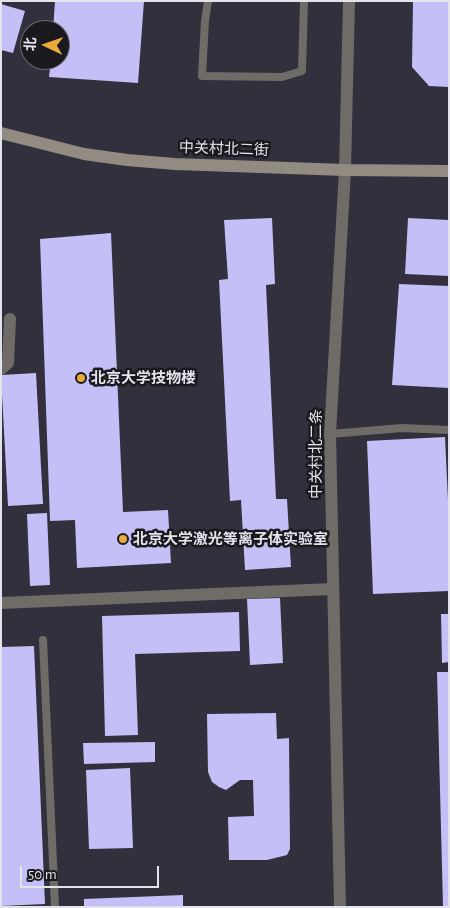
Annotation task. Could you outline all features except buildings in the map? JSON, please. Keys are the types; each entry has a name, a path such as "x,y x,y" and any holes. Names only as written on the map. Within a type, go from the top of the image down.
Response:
{"street":[{"name":"中关村北二条","path":"340,907 330,434 345,170 349,1"},
{"name":"中关村北二街","path":"1,134 84,154 175,164 345,170 449,171"},
{"path":"1,369 8,363 10,319"},
{"path":"1,603 333,590"}],"lane":[{"path":"208,1 202,76 282,77 302,71 304,1"},
{"path":"330,434 402,428 449,430"},
{"path":"43,640 55,907"}],"place":[{"name":"北京大学技物楼","path":"81,378"},
{"name":"北京大学激光等离子体实验室","path":"123,539"}]}
